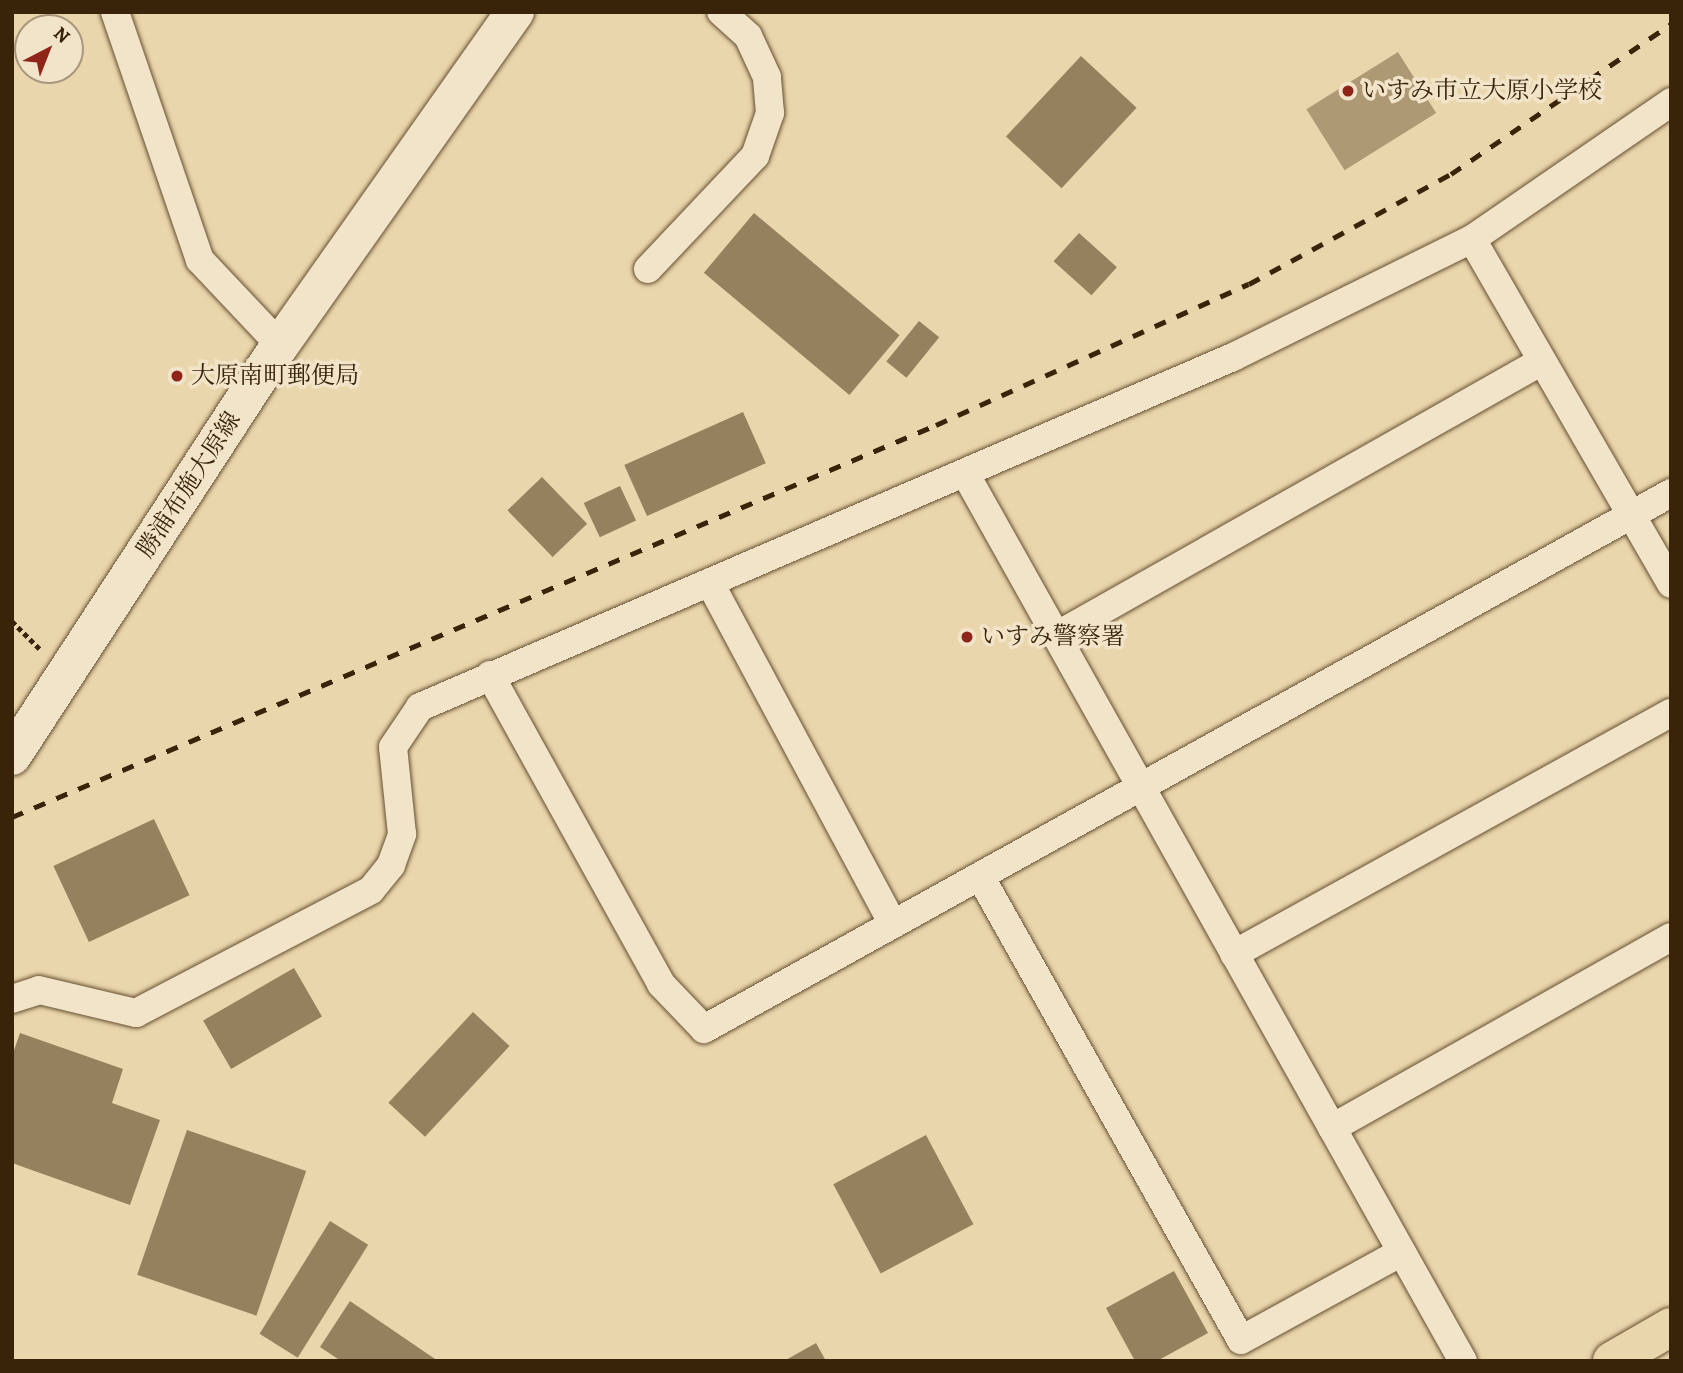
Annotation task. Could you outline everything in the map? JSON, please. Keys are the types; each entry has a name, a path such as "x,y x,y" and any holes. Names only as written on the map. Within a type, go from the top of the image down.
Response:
{"highway":[{"path":"1612,1361 1671,1327"}],"main road":[{"name":"勝浦布施大原線","path":"12,756 280,345 516,12"}],"street":[{"path":"115,12 200,260 280,345"},
{"path":"648,269 755,156 770,113 767,77 748,36 721,12"},
{"path":"12,999 39,990 136,1013 371,890 391,865 402,834 393,747 420,707 1233,357 1472,239 1671,102"},
{"path":"1472,239 1671,584"},
{"path":"1056,636 1542,361"},
{"path":"965,473 1462,1361"},
{"path":"490,675 661,984 704,1028 1632,517 1671,493"},
{"path":"710,583 893,924"},
{"path":"1234,954 1671,713"},
{"path":"980,876 1241,1340 1402,1252"},
{"path":"1332,1128 1671,937"}],"shaded area":[{"path":"1398,52 1436,113 1345,170 1306,109"}],"building":[{"path":"1081,56 1137,108 1062,188 1006,136"},
{"path":"754,213 900,335 849,395 704,273"},
{"path":"1079,233 1117,267 1091,295 1054,261"},
{"path":"919,321 939,337 906,378 886,361"},
{"path":"743,412 766,463 647,516 624,465"},
{"path":"542,477 587,524 553,557 507,510"},
{"path":"620,486 636,520 600,537 584,503"},
{"path":"154,819 189,895 89,942 53,866"},
{"path":"294,968 322,1016 231,1069 203,1020"},
{"path":"473,1012 510,1046 425,1137 388,1103"},
{"path":"20,1033 123,1069 112,1103 160,1120 130,1205 12,1163 12,1056"},
{"path":"187,1130 306,1171 256,1316 137,1275"},
{"path":"926,1135 973,1224 881,1273 833,1184"},
{"path":"330,1221 368,1245 298,1358 260,1334"},
{"path":"1174,1271 1208,1333 1157,1361 1135,1361 1106,1308"},
{"path":"350,1301 438,1361 341,1361 320,1347"},
{"path":"816,1343 826,1361 784,1361"}],"railway":[{"path":"12,817 936,425 1249,284 1451,174 1671,24"}],"place":[{"name":"いすみ市立大原小学校","path":"1348,91"},
{"name":"大原南町郵便局","path":"177,376"},
{"name":"いすみ警察署","path":"967,637"}]}
